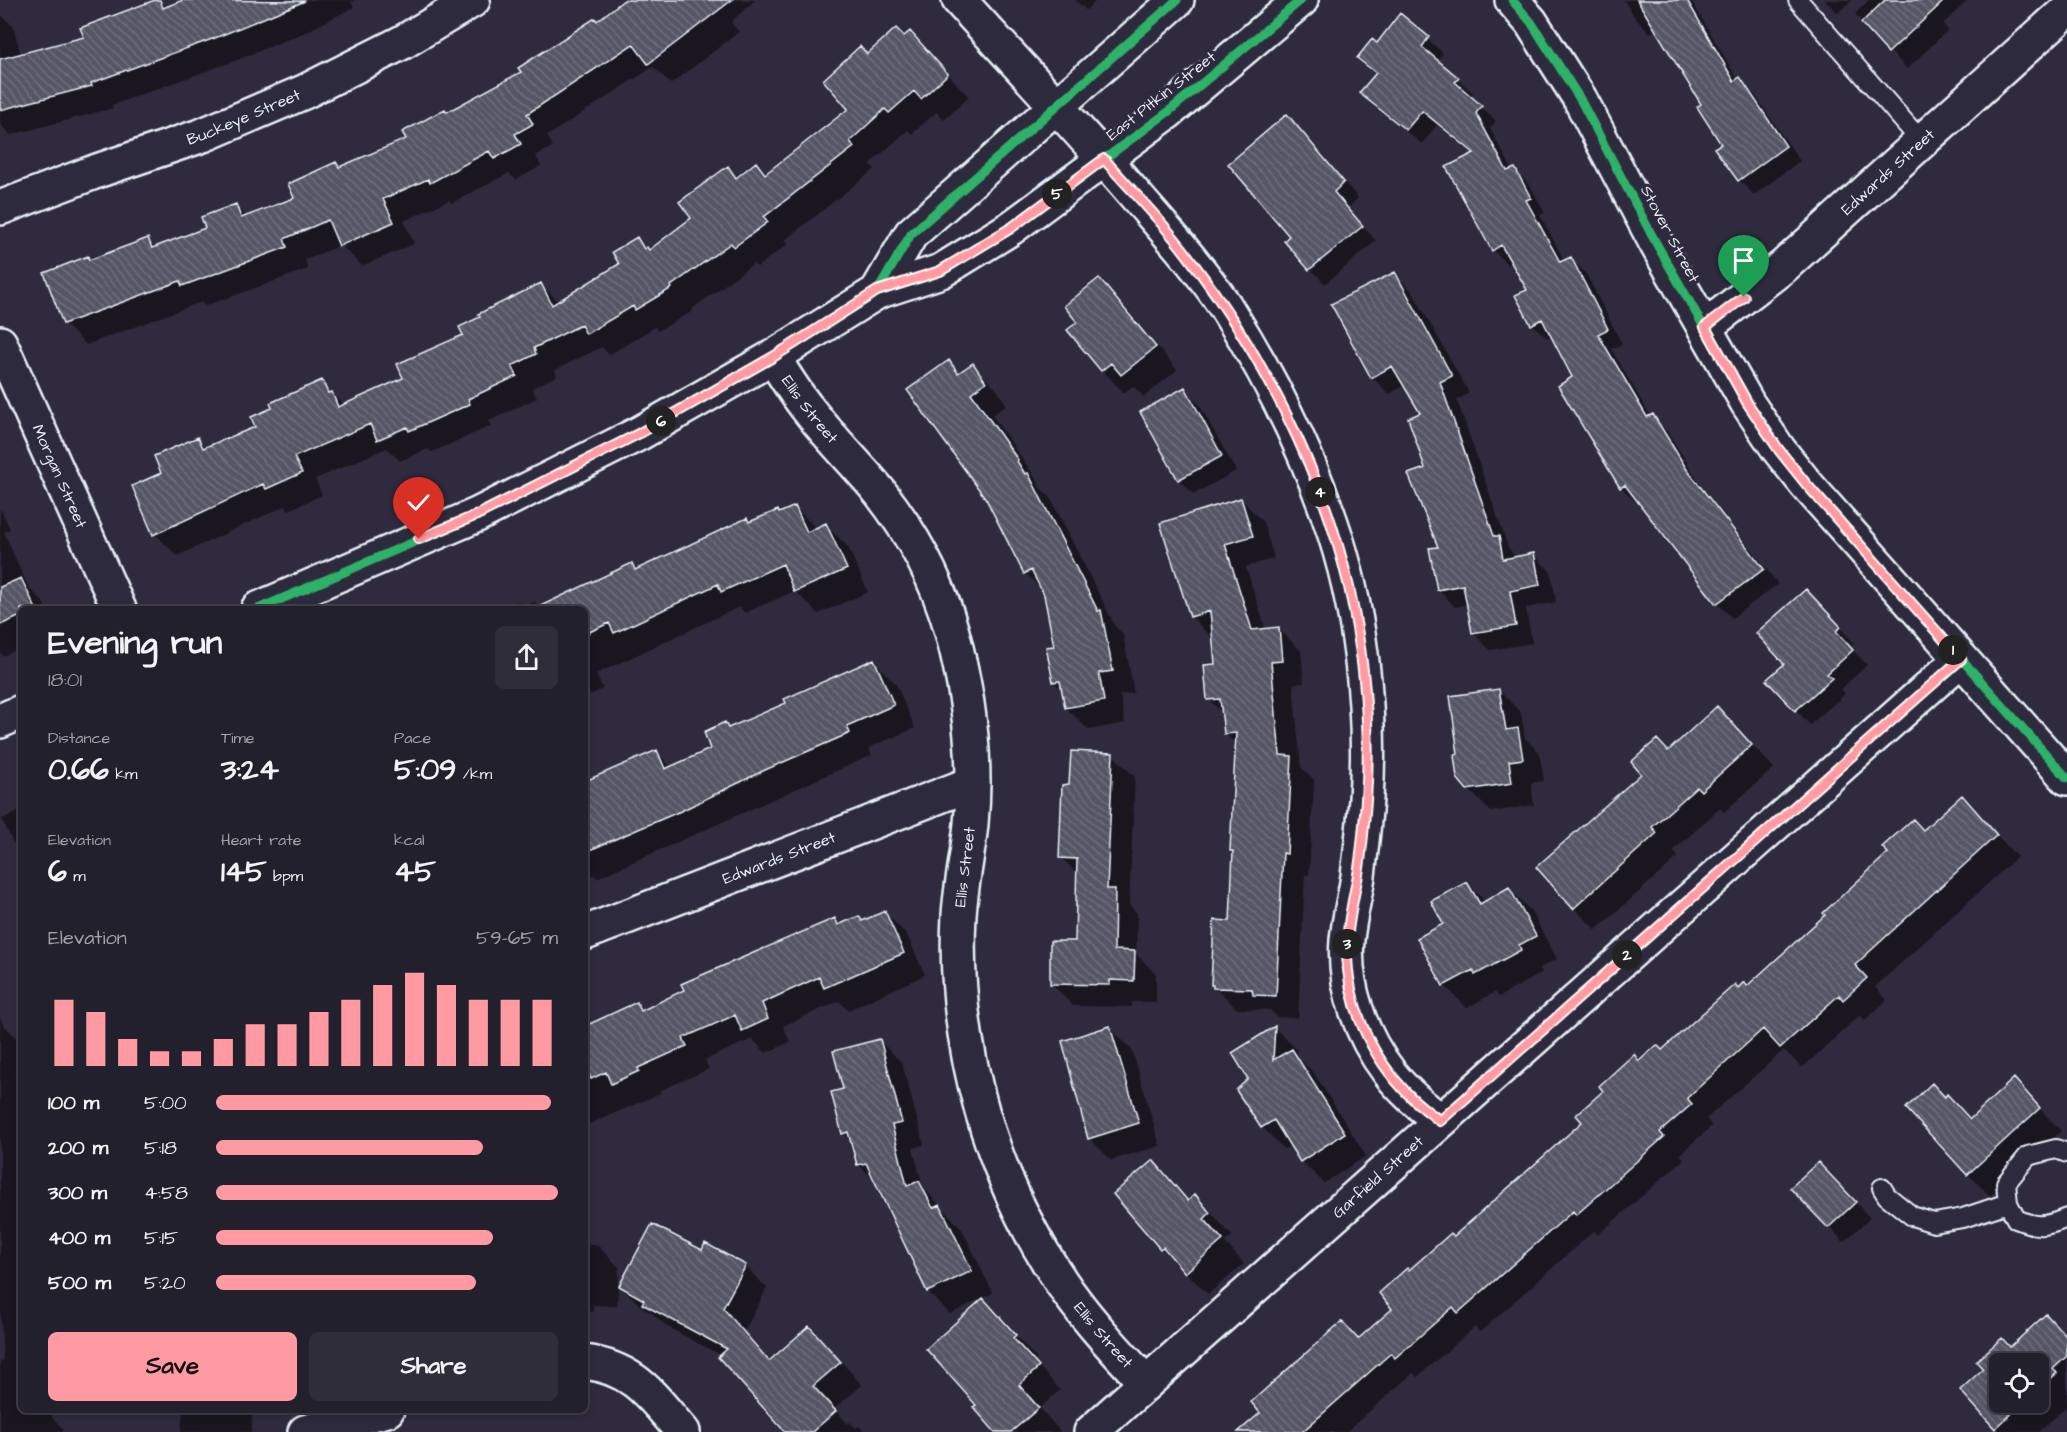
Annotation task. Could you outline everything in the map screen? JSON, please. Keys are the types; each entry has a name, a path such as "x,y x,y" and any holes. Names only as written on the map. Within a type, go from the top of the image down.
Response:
{"street":[{"name":"Buckeye Street","path":"0,208 97,171 203,135 304,92 403,42 473,0"},
{"path":"959,0 1104,159 1186,254 1225,306 1286,412 1308,461 1331,523 1349,587 1360,652 1367,732 1366,798 1358,878 1347,944 1349,979 1365,1034 1388,1071 1411,1097 1440,1121"},
{"name":"East Pitkin Street","path":"877,291 911,234 1177,0"},
{"name":"East Pitkin Street","path":"265,606 477,515 640,433 773,357 877,291 940,271 1011,228 1168,112 1301,0"},
{"name":"Stover Street","path":"1512,0 1531,22 1580,99 1618,167 1656,243 1748,404 1779,450 1807,485 2067,778"},
{"name":"Edwards Street","path":"1705,327 1784,266 2067,10"},
{"name":"Morgan Street","path":"0,343 118,606"},
{"name":"Ellis Street","path":"773,357 808,409 880,493 926,561 951,629 964,680 971,723 973,783 971,827 959,914 959,978 966,1040 986,1122 1007,1182 1040,1248 1068,1292 1107,1342 1146,1383"},
{"name":"Garfield Street","path":"1091,1432 1961,659"},
{"path":"0,722 18,713"},
{"name":"Edwards Street","path":"588,932 973,783"},
{"path":"588,1362 605,1365 628,1375 642,1386 683,1432"},
{"path":"305,1413 305,1432 376,1413"}],"lane":[{"path":"1798,0 1921,141"},
{"path":"2067,1153 2056,1149 2028,1156 2006,1183 2008,1203 2016,1219 2033,1226 2048,1226 2067,1218"},
{"path":"1882,1188 1887,1196 1912,1216 1934,1223 1963,1218 2008,1203"}],"building":[{"path":"160,0 163,8 183,0 305,1 215,38 91,83 92,86 0,110 0,59 84,37 80,28"},
{"path":"624,0 732,0 648,64 633,44 527,114 533,124 515,134 521,144 494,159 489,151 430,183 428,179 383,199 394,222 339,246 328,220 284,239 287,247 182,286 180,281 63,324 44,273 88,256 89,260 148,238 152,248 205,228 201,217 236,204 241,218 294,198 288,184 336,162 339,167 406,139 402,132 445,109 447,112 521,72 518,68 595,18 597,21"},
{"path":"1637,0 1687,0 1734,81 1740,77 1786,146 1738,181 1714,148 1721,144 1697,107 1701,104"},
{"path":"1885,0 1945,0 1888,53 1861,23"},
{"path":"1400,13 1429,37 1422,47 1459,78 1455,82 1482,106 1476,113 1507,171 1515,168 1531,198 1526,200 1560,262 1571,257 1608,329 1598,334 1647,417 1653,414 1686,468 1764,569 1716,604 1625,485 1620,488 1558,386 1572,377 1542,319 1531,325 1515,295 1527,290 1501,245 1492,251 1446,167 1474,153 1422,111 1406,130 1359,93 1376,73 1357,58 1372,39 1377,43"},
{"path":"896,28 904,36 910,31 948,74 921,99 914,91 889,113 885,109 850,141 854,147 764,217 768,222 734,247 731,243 671,286 672,288 635,310 633,306 586,334 581,325 534,348 536,354 512,366 517,376 468,399 470,404 409,431 407,427 377,440 370,424 294,457 302,473 266,489 263,484 153,535 132,486 161,473 154,456 198,437 203,448 255,427 251,417 272,408 270,403 322,380 328,393 332,392 338,407 403,378 397,364 463,335 459,327 480,317 478,314 541,283 552,305 619,264 612,252 637,237 644,249 647,247 649,250 691,218 679,202 728,166 736,178 756,162 765,174 848,109 823,80 860,46 867,54"},
{"path":"1287,114 1344,182 1334,192 1363,226 1309,270 1284,241 1289,236 1228,164"},
{"path":"1395,272 1452,376 1440,382 1494,536 1499,536 1503,559 1534,553 1540,585 1510,591 1516,626 1472,633 1463,585 1437,590 1429,548 1438,547 1408,474 1425,468 1408,418 1420,413 1392,366 1371,378 1331,304"},
{"path":"1099,278 1156,347 1121,375 1111,363 1101,371 1067,330 1077,322 1064,306"},
{"path":"949,360 958,373 973,363 986,382 971,393 1018,460 1025,474 1028,473 1098,611 1101,610 1113,671 1099,673 1104,701 1065,708 1060,681 1053,682 1046,647 1054,646 1044,595 1031,570 1024,574 986,499 907,390"},
{"path":"1185,387 1222,456 1178,480 1140,412"},
{"path":"1241,498 1253,536 1225,544 1252,630 1279,627 1282,661 1271,662 1280,755 1292,756 1287,854 1283,853 1276,996 1253,995 1252,989 1213,988 1211,985 1214,920 1230,921 1233,851 1230,851 1236,733 1224,734 1220,699 1207,700 1204,665 1215,664 1210,611 1190,617 1160,523"},
{"path":"795,506 807,532 826,523 847,569 794,592 783,564 721,592 718,584 614,633 609,623 588,633 588,606 540,606 632,563 635,570 747,518 749,522 778,510 779,513"},
{"path":"21,578 35,606 18,606 18,617 0,625 0,587"},
{"path":"1806,589 1841,627 1836,631 1853,650 1827,674 1832,678 1795,711 1766,680 1784,664 1756,633"},
{"path":"874,659 894,705 847,726 850,733 588,851 588,780 657,750 665,769 710,749 704,732 725,722 728,728 786,703 784,699"},
{"path":"1499,689 1506,730 1518,728 1523,759 1509,761 1512,783 1467,790 1457,778 1454,755 1458,754 1450,696"},
{"path":"1717,706 1752,745 1701,791 1697,787 1652,827 1657,833 1573,909 1536,867 1641,774 1631,762 1657,739 1668,751"},
{"path":"1071,751 1113,753 1107,889 1115,889 1114,950 1135,951 1134,981 1110,980 1110,985 1050,984 1050,941 1075,941 1077,859 1059,858 1062,785 1069,784"},
{"path":"1962,795 1997,835 1855,965 1867,978 1843,1000 1839,995 1780,1048 1763,1029 1687,1098 1692,1104 1660,1132 1664,1137 1576,1215 1573,1211 1458,1313 1453,1307 1395,1358 1391,1353 1302,1432 1238,1432 1260,1413 1251,1402 1342,1321 1358,1339 1392,1309 1379,1293 1451,1233 1454,1236 1582,1122 1576,1115 1603,1091 1599,1086 1634,1054 1639,1061 1657,1045 1662,1050 1735,984 1738,988 1744,982 1747,986 1825,915 1823,913 1888,853 1882,847 1913,819 1923,830"},
{"path":"1467,882 1480,904 1509,887 1536,936 1519,945 1521,950 1475,975 1473,970 1443,986 1417,938 1443,924 1431,901"},
{"path":"885,911 904,953 824,988 819,977 762,1003 768,1019 742,1031 735,1015 683,1038 687,1046 638,1068 639,1071 611,1084 606,1072 591,1079 588,1072 588,1025 637,1002 641,1011 684,990 681,984 835,918 838,925 859,916 862,921"},
{"path":"1110,1026 1139,1123 1088,1139 1062,1041"},
{"path":"1275,1026 1273,1060 1292,1049 1345,1133 1300,1162 1274,1120 1261,1128 1236,1090 1248,1079 1232,1053"},
{"path":"880,1039 902,1123 892,1125 907,1186 919,1181 933,1208 940,1205 972,1271 927,1292 866,1163 857,1165 848,1132 842,1134 831,1092 843,1089 833,1051"},
{"path":"2014,1078 2040,1108 1967,1175 1906,1108 1932,1083 1945,1097 1947,1094 1970,1119"},
{"path":"1153,1160 1188,1201 1195,1194 1210,1213 1204,1219 1223,1240 1185,1273 1163,1247 1160,1249 1113,1194"},
{"path":"1818,1162 1856,1202 1828,1228 1790,1188"},
{"path":"652,1224 702,1250 705,1243 746,1265 723,1308 769,1361 809,1326 841,1362 813,1386 836,1411 812,1432 785,1432 718,1357 727,1349 642,1304 644,1300 619,1286"},
{"path":"983,1298 1016,1335 1013,1338 1039,1367 1019,1385 1039,1408 1011,1432 995,1432 973,1407 976,1405 926,1349"},
{"path":"2046,1314 2067,1337 2067,1356 2053,1369 2057,1373 2049,1380 2049,1353 1989,1353 1989,1413 2012,1413 1995,1429 1960,1390 1983,1369 1976,1361 2002,1338 2010,1347"}],"cycle path":[{"path":"877,292 911,234 1177,0"},
{"path":"265,606 477,515 640,433 773,357 877,292 941,271 1011,228 1168,112 1301,0"},
{"path":"1512,0 1531,22 1580,99 1656,243 1748,404 1779,450 1807,485 2067,778"}],"route":[{"path":"419,539 477,515 640,433 773,357 877,291 940,271 1011,228 1104,159 1186,254 1225,306 1286,412 1308,461 1331,523 1349,587 1360,652 1367,732 1366,798 1358,878 1351,908 1347,944 1349,979 1365,1034 1388,1071 1411,1097 1440,1121 1961,659 1807,485 1779,450 1748,404 1705,327 1744,297"}]}
